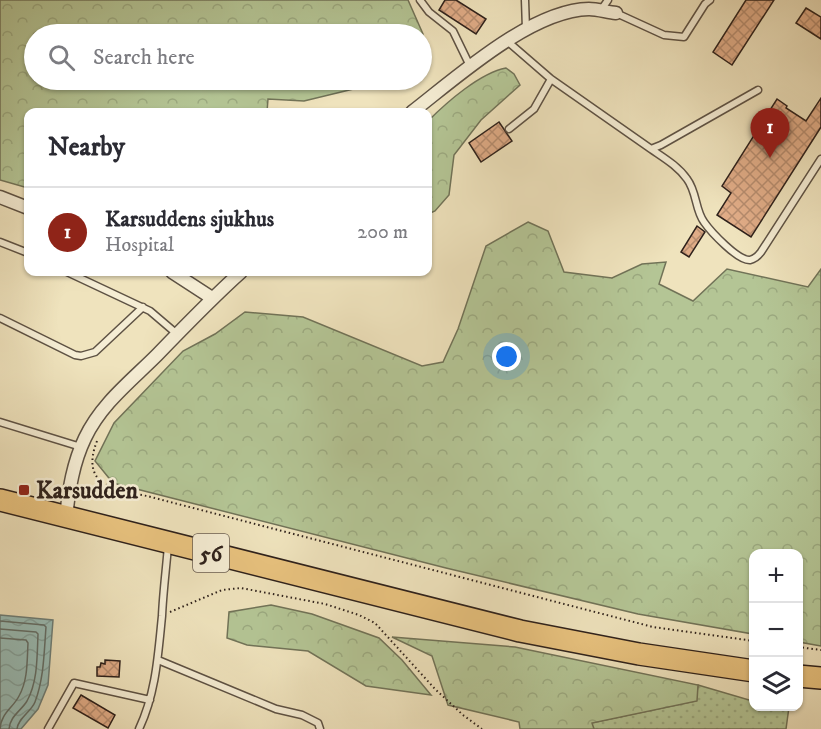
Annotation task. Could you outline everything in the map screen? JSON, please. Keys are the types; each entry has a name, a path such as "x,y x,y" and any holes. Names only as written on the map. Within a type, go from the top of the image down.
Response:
{"highway":[{"name":"56","path":"0,500 520,631 639,654 749,670"},
{"path":"803,676 821,678"}],"street":[{"path":"417,108 470,67 526,30 562,14 604,5 616,13"},
{"path":"0,197 24,206"},
{"path":"178,276 212,298"},
{"path":"66,517 69,488 81,447 97,417 212,298 237,276"}],"lane":[{"path":"420,0 429,12 453,31 470,67"},
{"path":"525,0 526,30"},
{"path":"616,13 664,35 684,37 710,0"},
{"path":"507,41 551,79 678,169 693,189 703,222 738,256 747,260 757,258 821,159"},
{"path":"509,129 534,109 551,79"},
{"path":"651,149 758,90"},
{"path":"0,242 24,251"},
{"path":"76,276 150,311 177,334"},
{"path":"0,318 81,356 95,352 143,307"},
{"path":"0,422 81,447"},
{"path":"139,729 150,700 158,660 168,543"},
{"path":"158,660 276,709 302,715 318,723 320,729"},
{"path":"48,729 74,683 150,700"}],"path":[{"path":"100,435 92,456 92,464 101,483 111,489 170,502 653,627 749,640"},
{"path":"69,488 84,492 101,483"},
{"path":"162,615 195,600 232,588 325,604 359,615 375,623 435,689 482,729"},
{"path":"803,648 821,650"}],"green space":[{"path":"0,0 408,0 419,24 24,24 24,90 349,90 304,101 268,99 267,108 24,108 24,187 0,180"},
{"path":"506,68 514,74 520,85 481,120 454,155 449,195 432,212 432,117 454,97 496,71"},
{"path":"528,222 548,231 564,272 612,278 642,264 666,262 659,284 693,301 727,269 808,287 821,269 821,646 803,643 803,549 749,549 749,633 638,614 446,568 113,483 95,461 114,423 183,351 215,334 245,312 303,317 422,366 443,362 458,329 486,246"},
{"path":"271,605 312,614 379,638 402,660 431,695 366,686 308,651 247,645 227,638 229,612"},
{"path":"392,637 515,647 698,685 697,701 592,723 594,729 520,729 519,722 448,705 432,656"},
{"path":"698,685 749,700 749,711 788,711 786,729 594,729 591,723 696,701"}],"water":[{"path":"0,615 53,620 48,685 38,709 21,729 0,729"}],"building":[{"path":"445,0 456,0 486,19 476,34 439,10"},
{"path":"746,0 774,0 732,65 713,52"},
{"path":"806,8 821,17 821,39 796,23"},
{"path":"821,98 821,127 751,237 717,215 731,193 722,186 777,99 806,121"},
{"path":"499,122 512,141 481,162 469,143"},
{"path":"697,226 705,232 689,257 681,252"},
{"path":"105,660 120,661 119,677 97,676 97,667 100,667 101,663 105,664"},
{"path":"81,695 115,715 108,728 73,708"}],"place":[{"name":"Karsuddens sjukhus","path":"770,158"},
{"name":"Karsudden","path":"24,490"}]}
